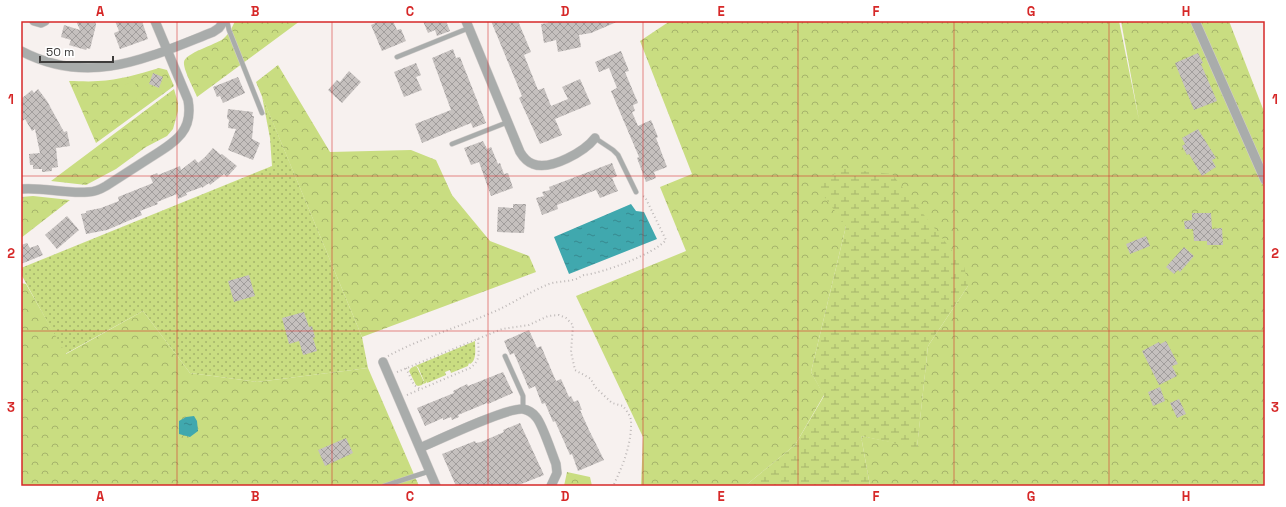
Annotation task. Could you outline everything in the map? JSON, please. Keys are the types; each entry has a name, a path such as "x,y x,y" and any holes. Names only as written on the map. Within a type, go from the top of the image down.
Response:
{"street":[{"path":"34,21 41,23 45,21"},
{"path":"22,188 90,192 106,186 176,141 186,126 189,109 188,100 155,21"},
{"path":"21,51 34,58 53,64 78,68 101,68 146,58 168,50 213,32 219,28 224,21"},
{"path":"1195,21 1265,180"},
{"path":"468,25 520,152 525,160 533,164 543,166 548,165 580,152 595,138"},
{"path":"383,362 436,486"},
{"path":"420,448 496,416 514,410 523,409 530,412 537,418 556,464 557,472 551,486"}],"lane":[{"path":"227,21 229,30 262,113"},
{"path":"397,57 468,25"},
{"path":"452,144 508,122"},
{"path":"595,138 618,155 636,192"},
{"path":"505,356 523,396 523,409"},
{"path":"384,486 430,471"}],"path":[{"path":"21,214 23,197 22,188"},
{"path":"383,362 389,360 388,356 406,346 459,326 549,284 576,279 582,275 588,276 598,273 629,261 662,245 666,240 661,228 645,197 636,192"},
{"path":"394,373 502,329 529,325 548,316 559,315 566,318 573,325 571,352 575,370 591,379 595,387 612,403 624,406 631,418 629,445 621,470 613,486"},
{"path":"404,396 470,368 476,364 479,358 478,338"},
{"path":"406,368 414,385 420,389"}],"green space":[{"path":"235,21 300,21 197,97 185,70 184,62 189,55 223,39 230,31"},
{"path":"670,21 1119,21 1139,120 1121,21 1229,21 1265,114 1265,486 870,486 861,436 917,447 928,346 968,286 846,226 811,372 824,395 795,445 745,486 641,486 643,437 576,296 686,251 660,187 692,174 640,41"},
{"path":"278,65 330,152 411,150 436,160 452,195 490,241 529,256 536,272 362,337 256,82"},
{"path":"159,68 167,70 174,86 96,143 69,81 114,79"},
{"path":"134,81 141,97 132,101 124,85"},
{"path":"174,89 178,103 178,111 173,129 167,136 146,147 116,169 86,185 51,181"},
{"path":"262,96 362,337 368,368 257,382 190,373 143,311 65,354 21,274 21,268 272,166 270,138"},
{"path":"844,169 892,174 964,266 968,286 928,346 917,448 861,436 870,486 745,486 795,445 824,396 811,372 846,226 815,184"},
{"path":"33,196 70,200 21,238 21,197"},
{"path":"21,283 26,284 66,354 143,311 190,373 257,382 368,368 419,486 21,486"},
{"path":"475,341 475,357 468,366 451,373 450,370 445,372 446,375 427,383 426,381 426,383 423,384 424,381 418,367 415,366"},
{"path":"415,366 417,367 424,382 422,385 416,385 409,371"},
{"path":"567,472 590,477 592,486 564,486"}],"water":[{"path":"631,204 636,211 644,212 657,239 569,274 554,237"},
{"path":"194,416 197,421 198,431 190,437 179,434 179,421 186,417"}],"building":[{"path":"76,21 95,21 96,25 90,49 87,48 86,50 69,45 71,40 61,37 64,25 80,30"},
{"path":"115,21 142,21 148,39 120,49 114,33 119,31"},
{"path":"380,21 393,21 397,30 401,29 406,41 382,51 371,25"},
{"path":"423,21 446,21 450,31 437,36 435,30 428,33"},
{"path":"491,21 518,21 531,52 524,55 538,90 544,88 551,106 568,99 562,87 580,79 591,104 555,119 562,135 540,144 519,98 522,96"},
{"path":"548,21 619,21 591,33 579,35 581,47 558,52 556,40 544,43 541,24 548,23"},
{"path":"453,49 456,58 460,57 486,123 473,128 471,123 422,143 415,124 451,110 432,58"},
{"path":"621,51 629,71 625,72 638,103 633,105 635,111 632,112 638,126 651,120 667,167 654,172 656,178 646,182 637,158 639,157 611,91 617,88 609,68 599,72 595,62"},
{"path":"1198,53 1203,63 1201,64 1217,101 1194,110 1175,63"},
{"path":"416,63 421,75 416,77 422,90 404,97 394,72"},
{"path":"349,71 361,82 342,103 328,90 337,80 340,82"},
{"path":"153,73 163,77 159,88 149,84"},
{"path":"238,77 245,93 223,103 220,96 217,97 213,87"},
{"path":"38,89 47,101 64,132 67,131 70,146 56,148 58,167 52,168 52,171 42,172 42,169 33,169 33,165 30,165 29,154 40,153 35,129 32,131 25,119 21,122 21,99 32,90 34,93"},
{"path":"228,109 253,112 252,139 260,143 253,160 228,150 236,129 228,128"},
{"path":"1198,129 1216,158 1212,160 1216,167 1202,176 1189,154 1187,155 1182,146 1185,144 1182,138"},
{"path":"483,141 487,149 491,147 504,174 508,173 513,188 491,196 479,162 471,165 464,148"},
{"path":"213,148 237,166 227,177 224,174 210,185 209,183 202,188 186,193 187,195 178,199 177,194 157,202 158,204 140,211 142,215 107,230 86,234 81,214 86,213 86,211 101,208 119,201 118,197 153,183 150,176 157,173 158,175 180,166 181,170 195,159 198,163"},
{"path":"612,163 617,176 612,178 618,191 600,198 596,190 557,205 558,209 542,215 536,198 544,196 542,192 550,190 549,187"},
{"path":"513,204 526,204 524,233 497,232 498,207 513,208"},
{"path":"1192,213 1211,213 1212,229 1222,228 1223,245 1207,245 1207,241 1194,241 1193,229 1185,229 1184,221 1192,220"},
{"path":"67,216 79,230 57,249 45,235"},
{"path":"1146,236 1150,246 1130,254 1126,244"},
{"path":"27,243 30,248 38,245 43,255 21,264 21,245"},
{"path":"1184,247 1194,256 1180,272 1178,270 1174,274 1166,267"},
{"path":"249,275 255,296 234,302 228,281"},
{"path":"304,312 309,327 312,326 315,337 313,338 317,351 303,355 299,341 289,344 282,318"},
{"path":"529,330 537,348 541,346 556,381 561,379 569,397 571,396 574,402 578,400 582,410 580,410 604,460 578,471 572,454 570,455 555,421 553,422 545,403 542,404 535,386 529,389 514,353 510,355 504,341"},
{"path":"1166,341 1178,364 1172,366 1177,376 1159,385 1142,351 1159,342 1160,344"},
{"path":"503,372 513,393 458,415 459,417 452,420 451,417 443,420 443,418 425,426 417,408 454,393 453,391 467,384 468,386"},
{"path":"1160,387 1165,401 1153,406 1148,392"},
{"path":"1179,399 1186,414 1177,418 1170,403"},
{"path":"520,423 544,475 516,486 456,486 442,454 475,441 476,443 481,442"},
{"path":"346,438 353,453 325,466 318,450"}]}
